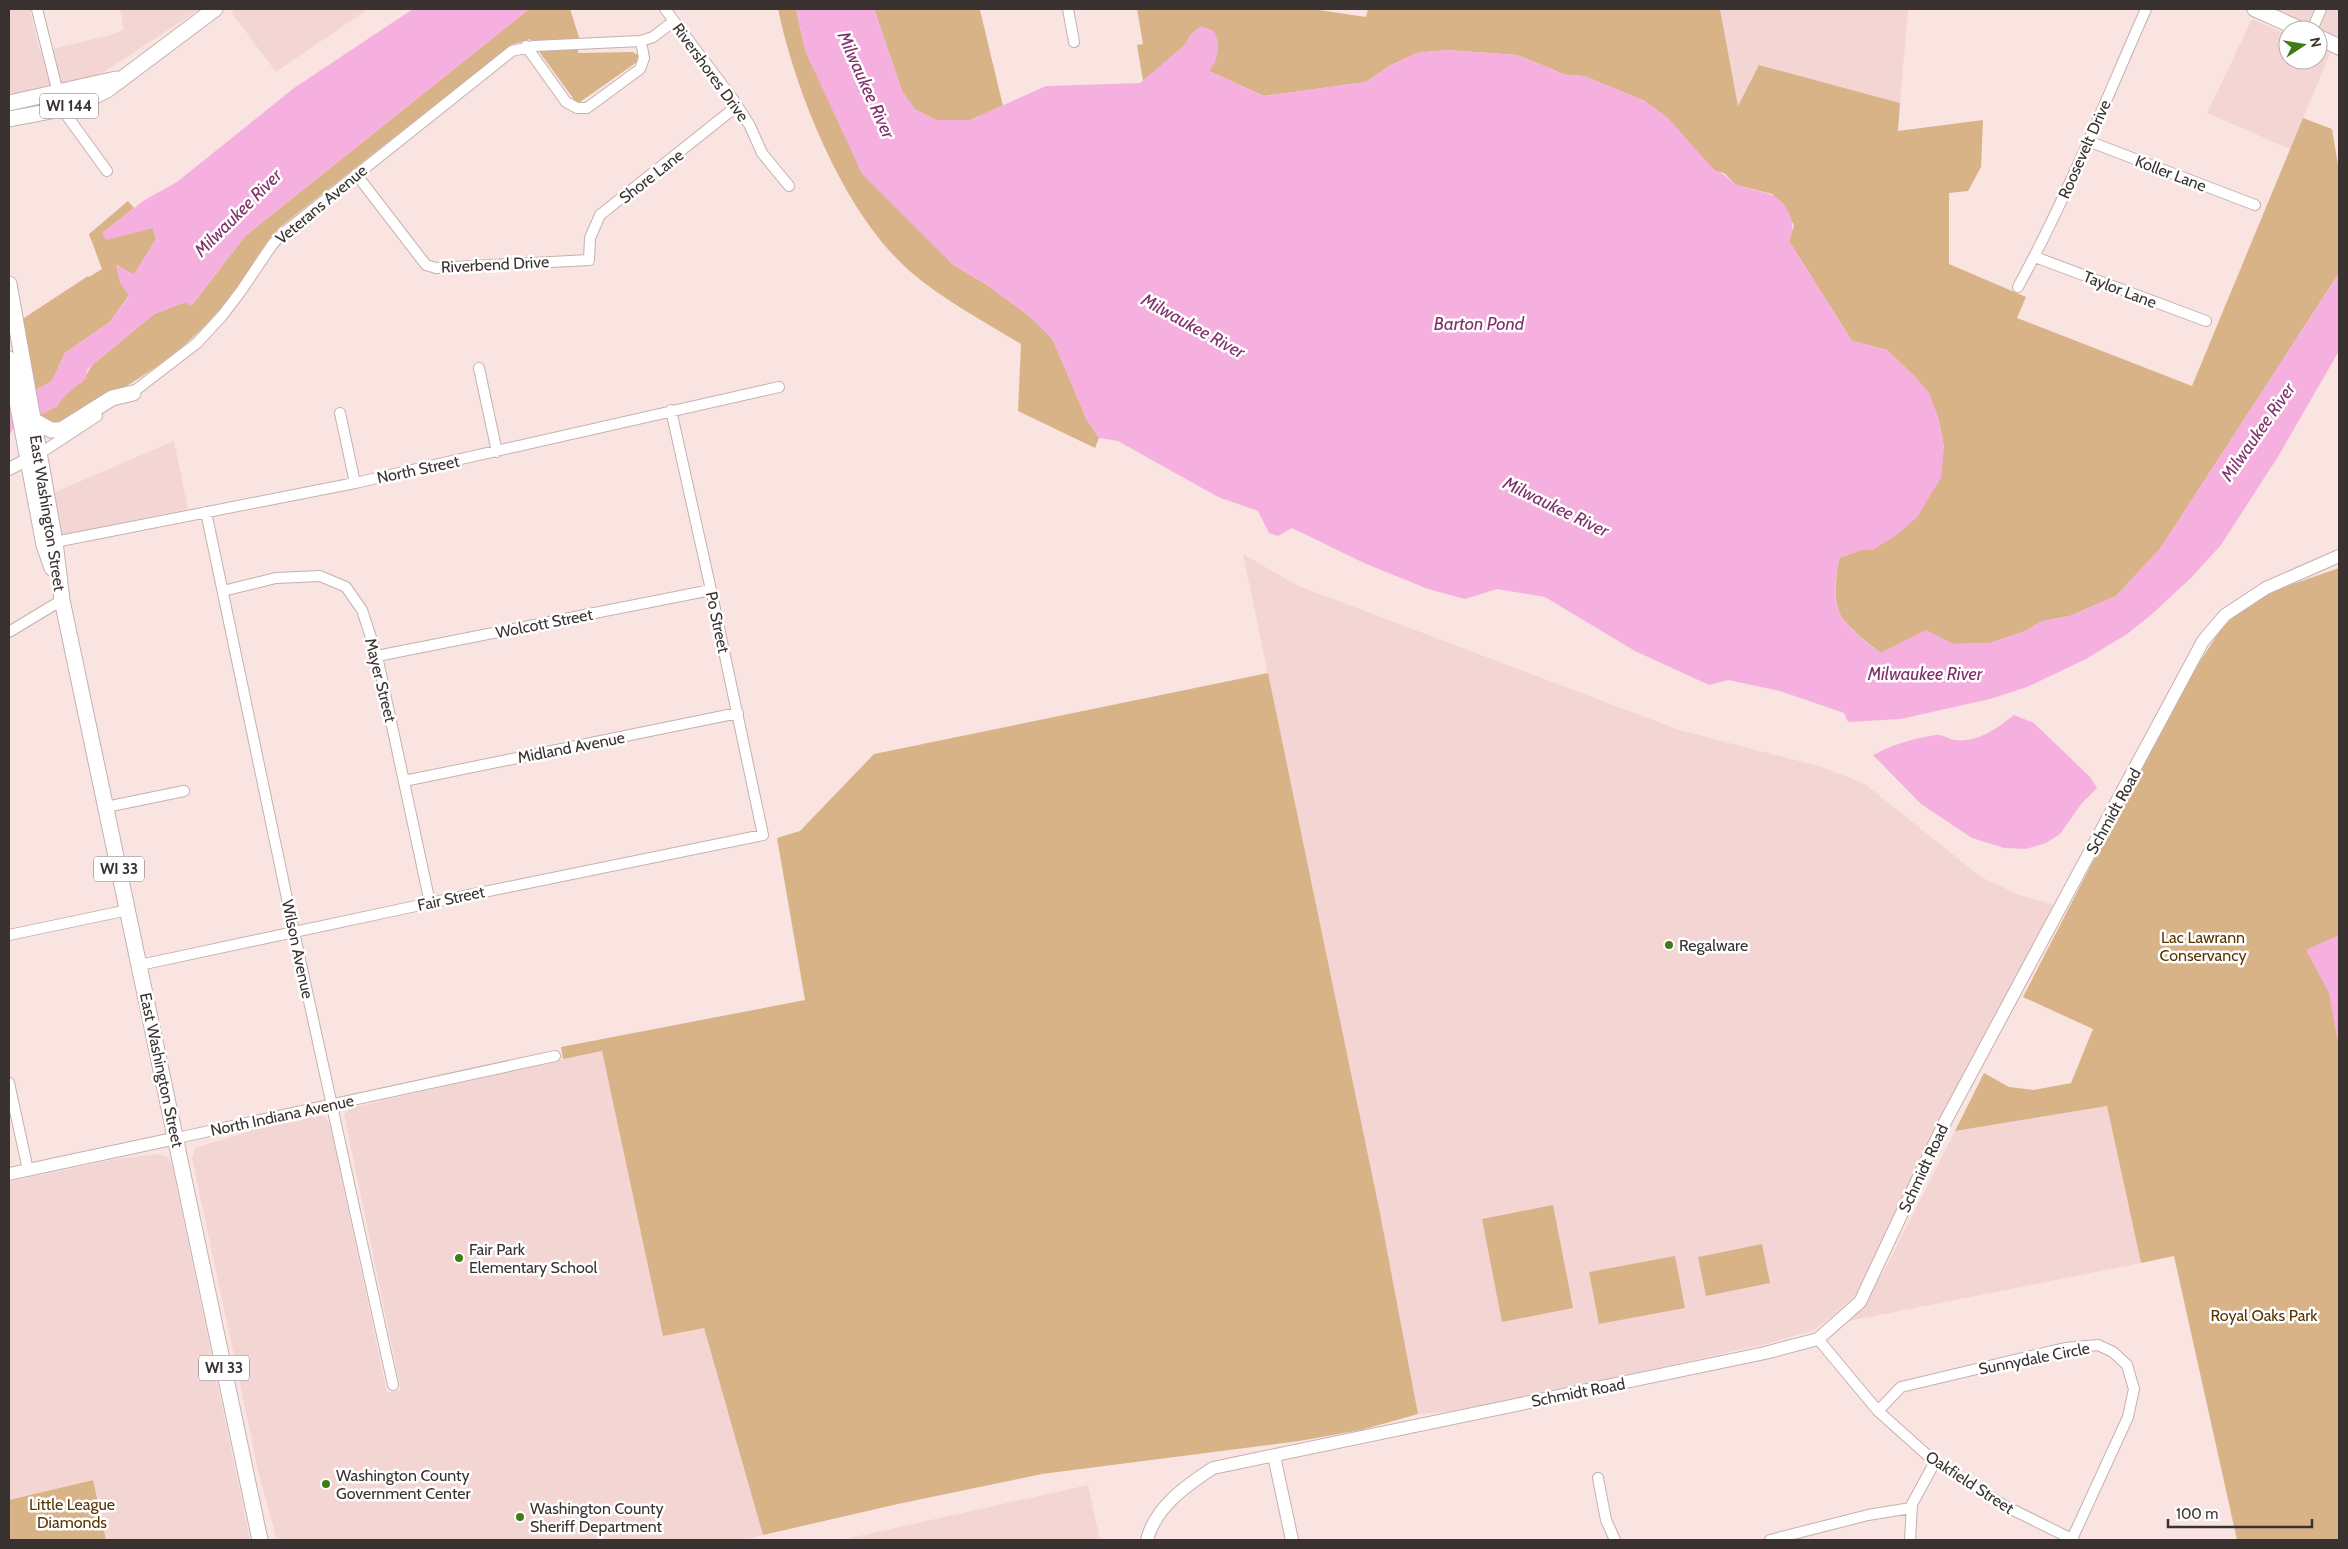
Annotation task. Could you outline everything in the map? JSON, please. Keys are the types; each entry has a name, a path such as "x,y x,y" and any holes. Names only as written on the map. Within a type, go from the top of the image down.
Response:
{"main road":[{"name":"WI 144","path":"11,121 62,109 86,101 107,90 215,9"},
{"path":"2255,9 2280,20"},
{"name":"WI 144","path":"9,103 122,77"},
{"name":"WI 33","path":"9,284 14,364 32,424"},
{"path":"32,424 51,430 61,430 112,398 133,393"},
{"name":"East Washington Street","path":"32,424 33,457 44,544 62,600"},
{"name":"East Washington Street","path":"33,457 55,542 62,600 177,1138 260,1540"}],"street":[{"path":"37,9 62,109 107,171"},
{"name":"Rivershores Drive","path":"665,9 737,106 750,126 762,153 789,186"},
{"path":"1068,9 1074,42"},
{"name":"Roosevelt Drive","path":"2018,287 2035,257 2146,9"},
{"name":"Veterans Avenue","path":"9,469 33,457 133,393 197,342 222,316 272,245 282,235 512,51 526,46 642,41 653,37 674,21"},
{"path":"526,46 566,102 577,108 587,108 640,69 644,58 642,41"},
{"name":"Shore Lane","path":"589,260 590,238 600,215 737,106"},
{"name":"Koller Lane","path":"2088,141 2255,205"},
{"name":"Riverbend Drive","path":"356,174 426,265 436,268 589,260"},
{"name":"Taylor Lane","path":"2035,257 2206,321"},
{"path":"479,368 497,452"},
{"name":"North Street","path":"55,542 356,483 779,387"},
{"name":"Po Street","path":"671,410 763,835"},
{"path":"340,413 356,483"},
{"name":"Wilson Avenue","path":"206,512 294,932 393,1385"},
{"name":"Schmidt Road","path":"1147,1540 1165,1506 1186,1485 1214,1468 1765,1353 1818,1339 1860,1302 1947,1118 2203,641 2225,615 2266,588 2339,556"},
{"name":"Mayer Street","path":"223,591 276,578 320,576 346,588 362,610 377,656 430,903"},
{"name":"Wolcott Street","path":"377,656 711,590"},
{"path":"9,632 62,600"},
{"name":"Midland Avenue","path":"404,781 738,713"},
{"path":"106,807 184,791"},
{"name":"Fair Street","path":"140,965 763,835"},
{"path":"9,936 128,910"},
{"name":"North Indiana Avenue","path":"9,1174 554,1056"},
{"path":"9,1083 28,1170"},
{"name":"Oakfield Street","path":"1818,1339 1878,1411 1935,1462 2005,1506 2073,1540"},
{"name":"Sunnydale Circle","path":"1878,1411 1901,1387 2065,1348 2098,1345 2113,1352 2128,1365 2134,1389 2128,1418 2073,1540"},
{"path":"1274,1456 1292,1540"},
{"path":"1910,1540 1911,1508 1935,1462"},
{"path":"1598,1478 1606,1520 1615,1540"},
{"path":"1770,1540 1868,1515 1911,1508"}],"shaded area":[{"path":"9,9 30,9 40,52 111,35 124,30 120,9 200,9 98,76 9,100"},
{"path":"235,9 368,9 276,72 231,12"},
{"path":"1720,9 1908,9 1900,103 1760,65 1738,107"},
{"path":"2276,9 2339,9 2339,37 2328,32 2328,20 2301,20"},
{"path":"2252,19 2278,31 2278,70 2323,70 2290,149 2207,113"},
{"path":"174,441 188,509 70,534 61,534 51,494"},
{"path":"1243,554 1296,585 1679,730 1822,767 1865,784 1981,877 2019,895 2055,905 1864,1282 1854,1297 1824,1323 1812,1331 1766,1344 1467,1410 1418,1414 1379,1208"},
{"path":"602,1050 663,1336 704,1328 763,1535 743,1540 277,1540 259,1474 192,1158 195,1148 263,1127 321,1115 325,1117 329,1123 333,1138 387,1393 401,1390 344,1114 351,1108"},
{"path":"2107,1105 2141,1263 1844,1322 1871,1291 1886,1267 1955,1131"},
{"path":"159,1154 169,1158 172,1165 250,1540 106,1540 92,1480 9,1500 9,1182 116,1159"},
{"path":"1088,1485 1100,1540 841,1540"}],"green space":[{"path":"529,9 570,9 579,37 578,53 633,52 638,55 637,62 580,102 575,101 530,39 511,45 279,228 263,247 240,283 222,306 177,352 118,391 55,425 44,419 41,414 51,409 77,384 82,382 92,365 154,314 185,302 192,305 245,236"},
{"path":"778,9 796,9 806,53 952,264 987,285 1028,315 1052,338 1087,420 1099,438 1095,448 1018,411 1021,344 965,311 912,273 888,249 865,220 827,152 811,115 797,78"},
{"path":"874,9 980,10 1003,106 970,120 936,120 914,109 902,91"},
{"path":"1137,9 1319,9 1366,17 1368,9 1720,9 1738,106 1759,65 1900,103 1898,131 1983,120 1981,167 1968,191 1949,193 1949,264 2026,297 2017,318 2192,386 2303,118 2332,129 2339,171 2339,273 2160,549 2116,596 2070,616 2043,621 2023,632 1990,643 1953,644 1926,631 1881,653 1851,628 1839,612 1835,592 1839,558 1861,550 1872,550 1917,517 1926,500 1944,447 1938,417 1928,393 1915,377 1887,350 1852,341 1789,241 1794,225 1772,194 1736,185 1724,173 1715,171 1645,101 1584,76 1566,75 1517,55 1447,50 1417,53 1389,66 1366,82 1264,96 1209,71 1192,33 1184,46 1143,81 1137,45 1143,44"},
{"path":"128,201 134,208 102,233 153,228 156,239 134,275 117,265 120,282 129,295 110,322 65,353 52,381 34,391 21,320 88,276 102,269 89,234"},
{"name":"Lac Lawrann Conservancy","path":"2339,568 2339,1540 2237,1540 2174,1256 2141,1263 2107,1106 1955,1131 1984,1073 2009,1087 2034,1090 2071,1083 2093,1029 2023,997 2180,693 2224,624 2267,593"},
{"path":"1268,673 1379,1208 1418,1414 1361,1430 1299,1441 1042,1474 763,1535 704,1328 663,1336 602,1051 563,1059 561,1047 805,1000 777,838 800,831 874,754"},
{"path":"1553,1205 1573,1308 1502,1322 1482,1219"},
{"path":"1762,1244 1770,1283 1706,1296 1698,1257"},
{"path":"1675,1256 1685,1308 1599,1324 1589,1272"},
{"name":"Little League Diamonds","path":"93,1480 106,1540 9,1540 9,1500"}],"water":[{"name":"Milwaukee River","path":"413,9 529,9 245,236 191,306 185,302 154,314 92,365 87,370 86,378 62,398 58,406 13,429 9,436 9,411 34,391 52,381 65,353 110,322 129,296 120,282 116,265 134,274 156,239 153,228 106,240 102,233 143,201 177,182 294,88"},
{"name":"Barton Pond","path":"796,9 874,9 902,91 915,109 936,120 970,120 1046,86 1140,83 1184,46 1192,33 1201,26 1214,31 1218,41 1217,57 1209,71 1264,96 1366,82 1389,66 1417,53 1447,50 1517,55 1566,75 1584,76 1645,101 1667,117 1715,171 1738,185 1766,193 1779,199 1784,204 1792,222 1789,241 1852,341 1887,350 1929,393 1938,417 1944,447 1941,478 1917,517 1894,537 1872,550 1861,550 1839,558 1835,599 1839,612 1851,628 1881,653 1926,630 1953,644 1990,643 2023,632 2043,621 2070,616 2116,596 2160,549 2339,273 2339,351 2279,455 2221,545 2191,578 2151,615 2127,634 2086,659 2027,687 1990,699 1901,719 1848,722 1844,713 1780,691 1728,680 1709,685 1635,651 1545,597 1497,589 1465,599 1428,589 1364,563 1292,528 1278,536 1269,533 1258,511 1218,497 1118,441 1099,438 1087,420 1052,338 1028,315 987,285 952,264 862,174 806,53"},
{"path":"2014,715 2034,723 2090,777 2097,788 2082,803 2060,834 2046,843 2026,849 2004,848 1972,838 1921,804 1873,755 1895,745 1928,736 1938,735 1955,740 1972,739 1987,734"},
{"path":"2339,935 2339,1049 2329,993 2306,950"}],"place":[{"name":"Regalware","path":"1669,945"},
{"name":"Fair Park Elementary School","path":"459,1258"},
{"name":"Washington County Government Center","path":"326,1484"},
{"name":"Washington County Sheriff Department","path":"520,1517"}],"park label":[{"name":"Royal Oaks Park","path":"2264,1315"}]}
